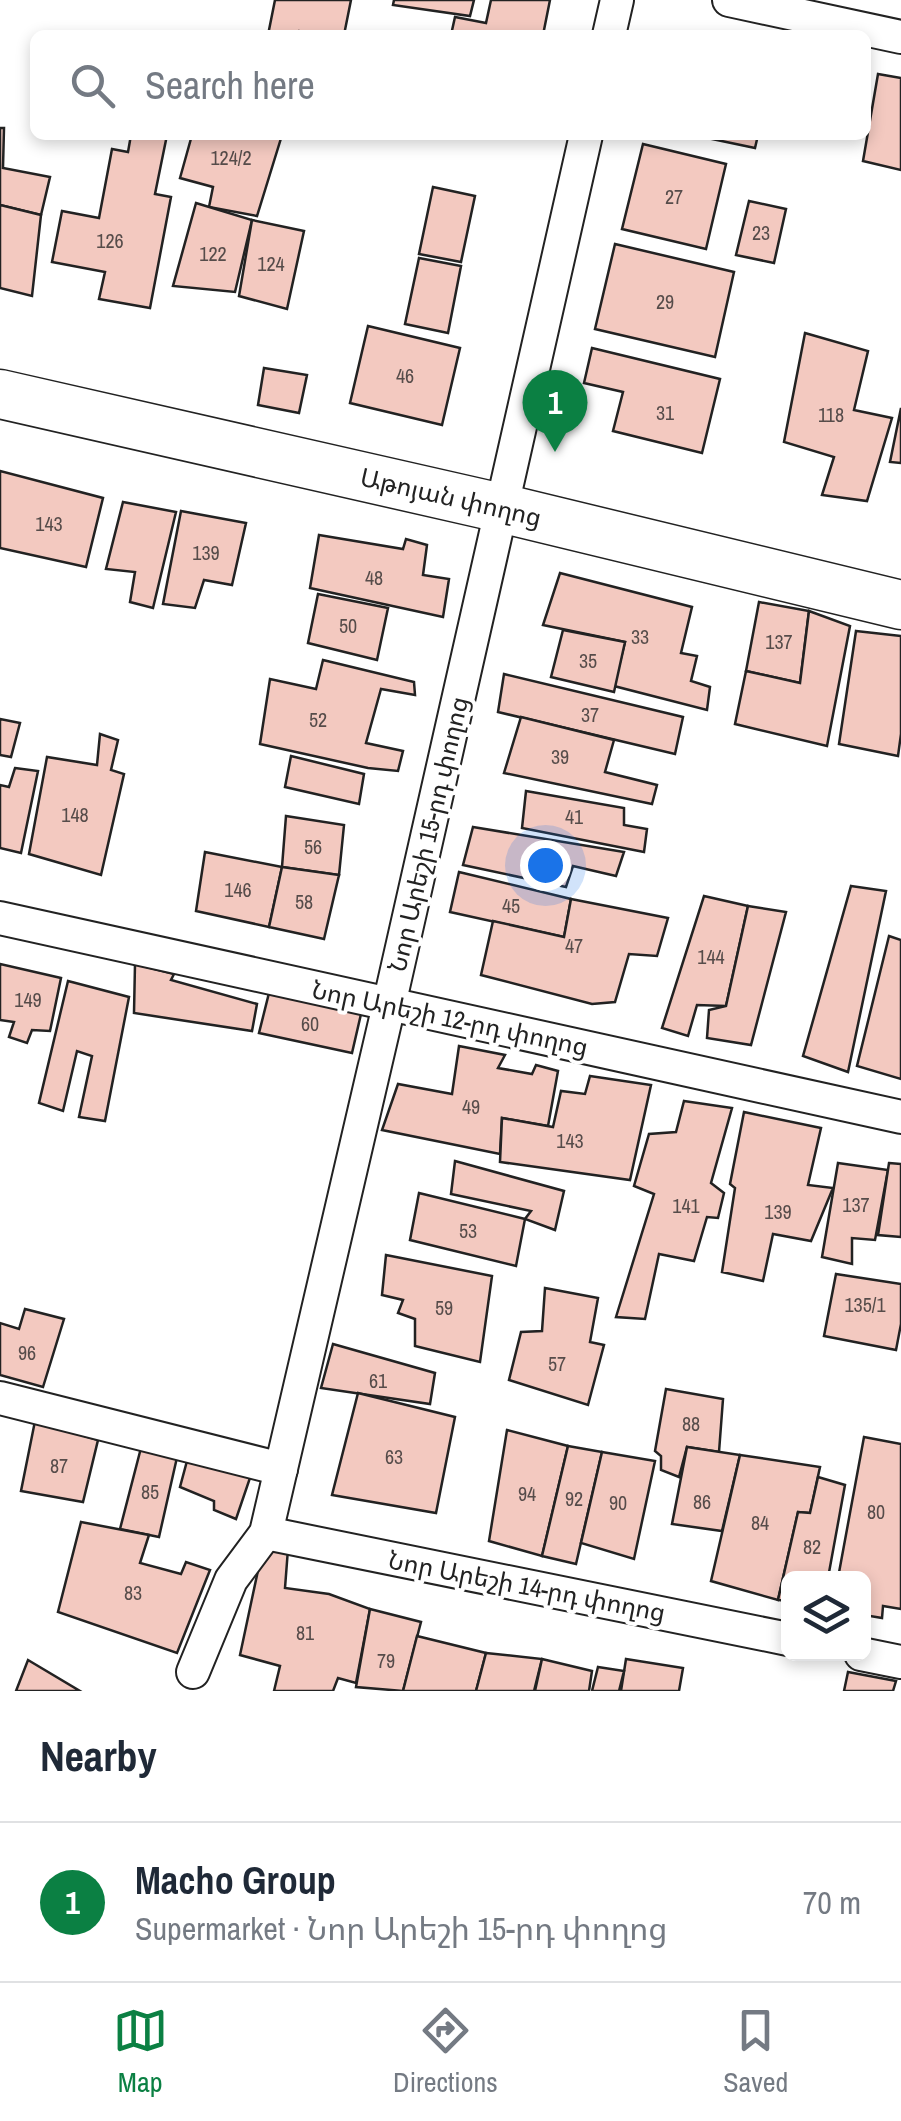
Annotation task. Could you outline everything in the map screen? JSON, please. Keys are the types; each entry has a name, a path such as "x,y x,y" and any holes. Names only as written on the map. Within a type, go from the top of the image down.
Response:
{"main road":[{"name":"Աթոյան փողոց","path":"0,394 501,508 901,605"}],"street":[{"path":"610,30 617,0"},
{"path":"729,0 865,30"},
{"path":"871,31 901,38"},
{"name":"Նոր Արեշի 15-րդ փողոց","path":"266,1533 390,1005 585,140"},
{"name":"Նոր Արեշի 12-րդ փողոց","path":"0,918 901,1117"},
{"path":"0,1398 281,1469"},
{"path":"193,1672 232,1580 266,1533"},
{"name":"Նոր Արեշի 14-րդ փողոց","path":"266,1533 781,1638"},
{"path":"871,1656 901,1662"}],"building":[{"path":"275,0 351,0 345,30 269,30"},
{"path":"394,0 474,0 470,16 393,5"},
{"path":"491,0 550,0 544,30 452,30 455,17 486,23"},
{"path":"878,74 901,78 901,170 863,161 867,140 871,140"},
{"path":"0,128 4,128 3,168 50,177 41,215 0,205"},
{"path":"130,140 166,140 155,194 171,197 150,308 99,299 105,272 52,262 62,211 99,218 112,149 128,152"},
{"path":"191,140 280,140 257,216 209,207 213,187 180,178"},
{"path":"717,140 757,140 755,148"},
{"path":"643,144 726,164 706,249 622,229"},
{"path":"433,187 475,196 461,262 419,254"},
{"path":"749,201 786,209 774,263 736,255"},
{"path":"196,203 252,220 235,292 173,286"},
{"path":"0,205 41,215 32,296 0,288"},
{"path":"252,220 304,231 287,309 239,296"},
{"path":"615,244 734,272 715,357 595,329"},
{"path":"419,258 461,266 448,333 405,324"},
{"path":"368,326 460,348 442,425 350,403"},
{"path":"805,333 868,351 854,410 892,418 867,501 822,495 834,457 784,442"},
{"path":"592,348 720,379 702,453 613,431 623,392 584,383"},
{"path":"264,368 307,375 299,413 258,405"},
{"path":"901,408 901,463 890,462"},
{"path":"0,471 103,498 86,567 0,548"},
{"path":"123,502 176,512 153,608 130,602 135,572 106,569"},
{"path":"181,511 246,523 232,585 204,580 195,608 163,604"},
{"path":"319,535 403,549 406,539 427,545 423,575 449,579 443,617 310,588"},
{"path":"560,573 692,607 681,653 697,656 691,681 710,687 707,710 614,686 625,642 543,625"},
{"path":"318,594 388,608 377,660 308,643"},
{"path":"759,602 809,611 800,683 746,671"},
{"path":"809,611 850,626 827,746 735,724 746,671 800,683"},
{"path":"563,630 625,642 614,692 551,677"},
{"path":"856,631 901,636 898,756 839,744"},
{"path":"323,660 414,682 415,695 381,689 366,743 403,751 398,771 260,744 270,679 316,689"},
{"path":"504,674 683,717 675,754 498,712"},
{"path":"521,717 614,740 605,772 657,785 652,804 504,773"},
{"path":"0,719 20,723 11,757 0,755"},
{"path":"100,734 118,740 111,770 124,774 101,875 29,854 47,757 97,765"},
{"path":"291,756 364,774 359,804 285,787"},
{"path":"15,768 38,771 21,853 0,848 0,785 9,787"},
{"path":"526,791 624,808 624,825 647,829 644,852 522,828"},
{"path":"286,816 344,825 339,875 282,867"},
{"path":"473,827 624,852 616,876 573,866 566,887 463,865"},
{"path":"205,852 282,867 269,927 196,911"},
{"path":"282,867 339,875 324,939 269,927"},
{"path":"459,872 571,899 564,937 450,912"},
{"path":"851,886 886,891 848,1072 803,1056"},
{"path":"704,896 748,906 726,1006 697,1005 688,1036 662,1028"},
{"path":"571,899 668,918 657,956 629,954 615,1002 592,1004 481,975 493,921 564,937"},
{"path":"748,906 786,912 751,1045 707,1038 709,1010 726,1006"},
{"path":"889,936 901,940 901,1079 857,1066"},
{"path":"0,964 61,978 50,1031 32,1030 27,1043 9,1037 14,1022 0,1020"},
{"path":"135,964 174,974 171,980 257,1004 252,1031 134,1013"},
{"path":"68,981 129,997 105,1121 79,1117 92,1056 77,1051 63,1111 39,1103"},
{"path":"269,993 361,1014 352,1053 259,1033"},
{"path":"459,1046 505,1055 498,1068 532,1074 536,1065 558,1071 548,1126 502,1118 500,1154 382,1130 398,1084 452,1094"},
{"path":"590,1076 651,1085 630,1180 500,1162 502,1118 553,1127 561,1091 585,1094"},
{"path":"684,1101 732,1108 711,1183 724,1193 718,1218 707,1217 694,1261 659,1254 645,1319 616,1317 654,1194 634,1186 649,1134 676,1132"},
{"path":"744,1112 821,1128 808,1185 833,1188 811,1241 773,1234 763,1281 722,1272 735,1188 730,1184"},
{"path":"455,1161 564,1191 555,1230 525,1219 531,1211 451,1194"},
{"path":"838,1163 888,1170 875,1240 852,1238 852,1264 822,1257"},
{"path":"889,1163 901,1164 901,1237 878,1235"},
{"path":"419,1193 525,1219 516,1266 410,1240"},
{"path":"386,1255 492,1276 480,1362 415,1346 415,1319 398,1313 403,1300 382,1295"},
{"path":"836,1274 901,1284 901,1324 896,1350 824,1336"},
{"path":"545,1288 598,1298 590,1342 604,1345 588,1405 509,1380 521,1332 542,1331"},
{"path":"25,1309 64,1319 43,1387 0,1375 0,1323 19,1329"},
{"path":"333,1344 435,1373 430,1404 321,1388"},
{"path":"666,1389 723,1399 719,1452 687,1447 679,1477 661,1470 661,1456 655,1451"},
{"path":"358,1393 455,1417 436,1513 332,1495"},
{"path":"35,1421 98,1440 83,1502 21,1491"},
{"path":"507,1430 568,1446 542,1556 489,1541"},
{"path":"864,1437 901,1444 901,1609 883,1606 882,1618 871,1616 871,1571 839,1571"},
{"path":"142,1444 178,1453 159,1537 120,1529"},
{"path":"568,1446 602,1452 576,1564 542,1556"},
{"path":"687,1447 740,1455 722,1531 672,1524"},
{"path":"602,1452 655,1461 634,1559 581,1543"},
{"path":"740,1455 820,1467 810,1513 798,1512 785,1571 781,1571 778,1600 711,1581"},
{"path":"187,1461 251,1475 236,1519 214,1510 214,1501 180,1487"},
{"path":"818,1477 845,1485 829,1571 785,1571 798,1512 810,1513"},
{"path":"81,1522 149,1535 140,1563 181,1574 186,1562 210,1570 177,1653 58,1612"},
{"path":"263,1547 288,1549 285,1588 329,1594 370,1609 356,1683 338,1678 333,1691 274,1691 280,1666 240,1655"},
{"path":"370,1609 421,1622 403,1691 356,1687"},
{"path":"417,1636 486,1653 476,1691 403,1691"},
{"path":"486,1653 542,1659 534,1691 476,1691"},
{"path":"542,1659 592,1671 589,1691 535,1691"},
{"path":"626,1659 683,1668 679,1691 621,1691"},
{"path":"28,1660 80,1691 16,1691"},
{"path":"598,1667 624,1671 619,1691 592,1691"},
{"path":"848,1672 896,1681 893,1691 844,1691"}],"place":[{"name":"Macho Group","path":"555,452"}]}
